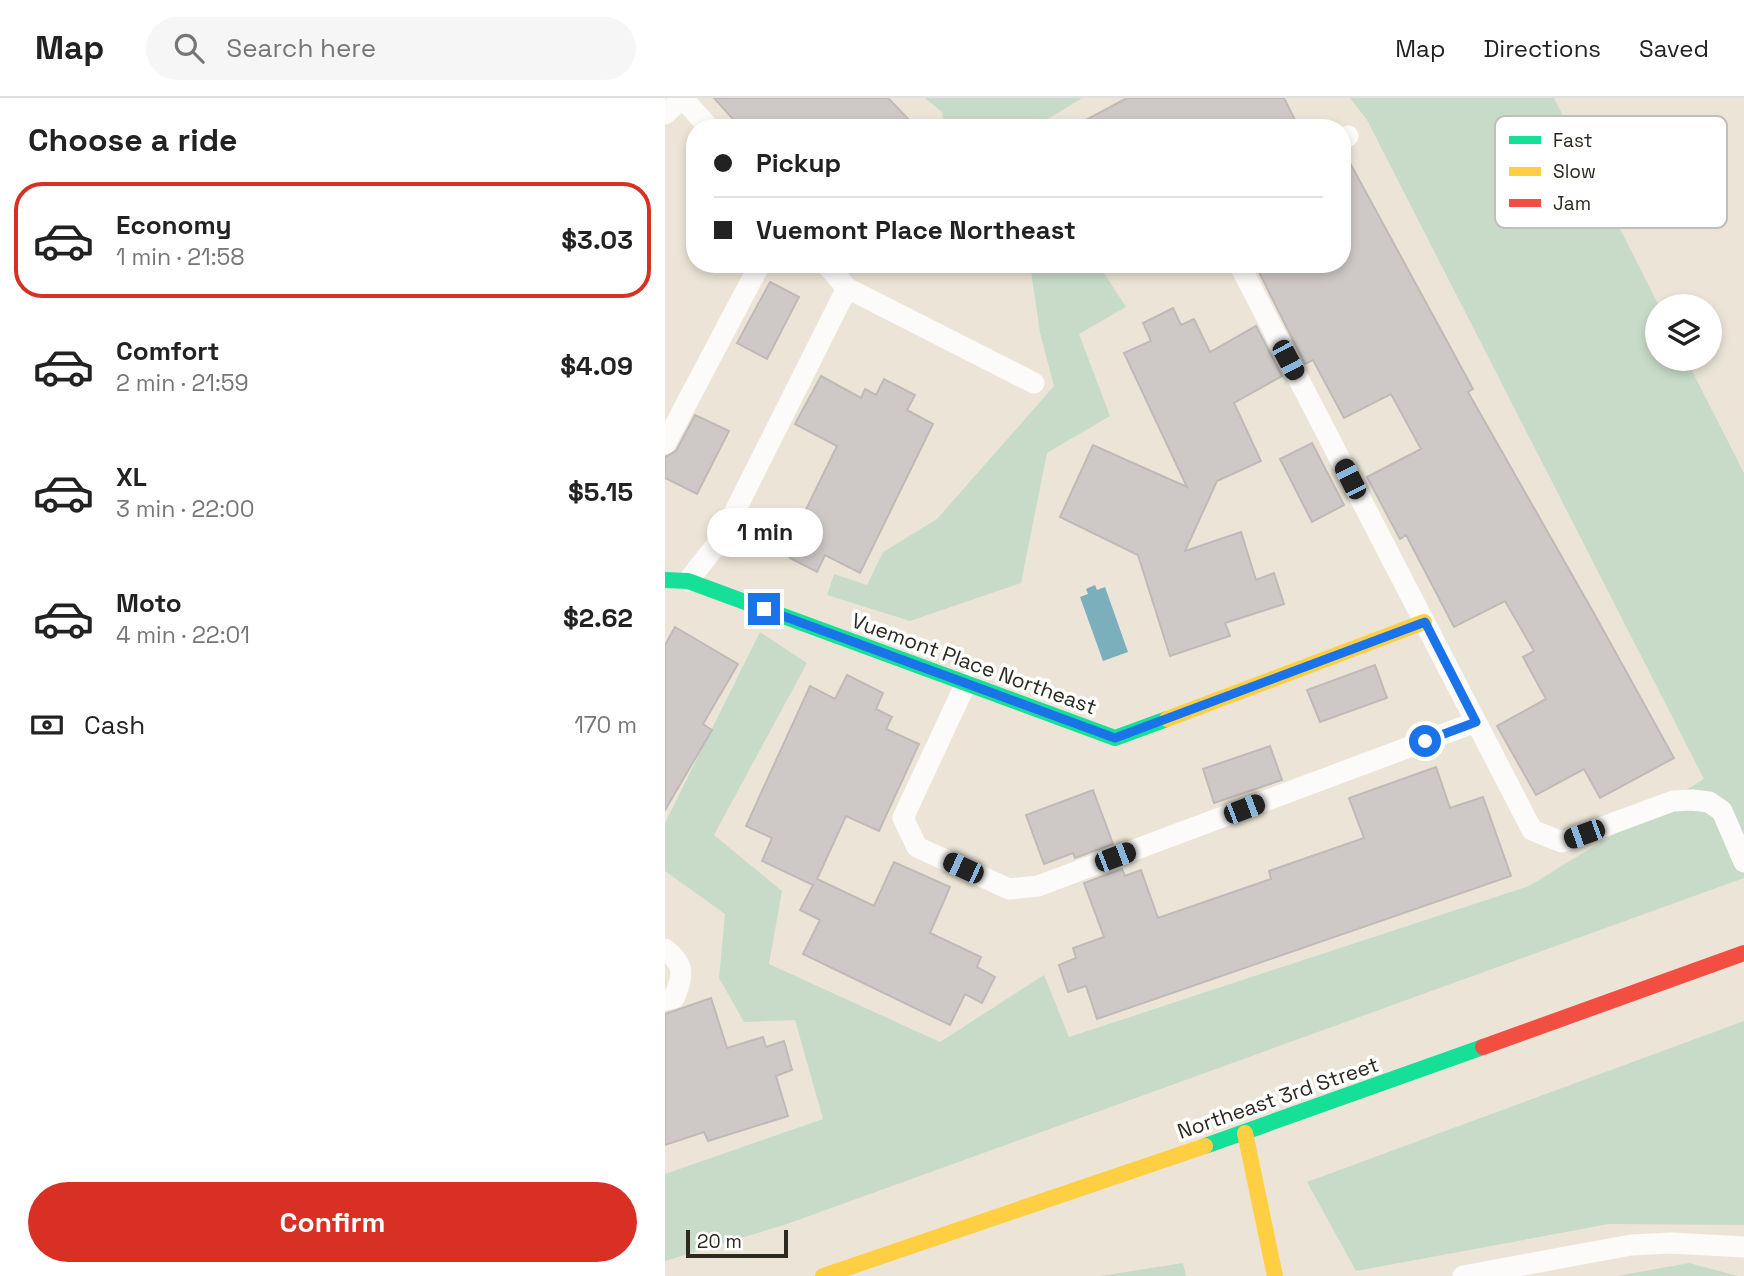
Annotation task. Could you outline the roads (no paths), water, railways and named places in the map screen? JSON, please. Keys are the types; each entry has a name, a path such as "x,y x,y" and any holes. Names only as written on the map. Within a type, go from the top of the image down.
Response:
{"main road":[{"name":"Vuemont Place Northeast","path":"665,580 688,581 1115,738 1425,622"},
{"name":"Northeast 3rd Street","path":"823,1276 1245,1133 1744,953"},
{"path":"1245,1133 1275,1276"}],"lane":[{"path":"665,114 683,98 701,119"},
{"path":"665,444 755,273"},
{"path":"834,273 847,288 1034,383"},
{"path":"1244,273 1532,830 1562,842 1673,801 1709,802 1722,811 1744,862"},
{"path":"688,581 721,539 847,288"},
{"path":"966,683 903,818 917,847 1009,889 1038,886 1476,722"},
{"path":"665,949 679,964 683,976 674,998 665,1000"},
{"path":"1463,1276 1631,1245 1671,1243 1744,1247"}],"water":[{"path":"1095,585 1097,590 1105,587 1128,652 1103,661 1080,597 1088,594 1086,589"}]}
